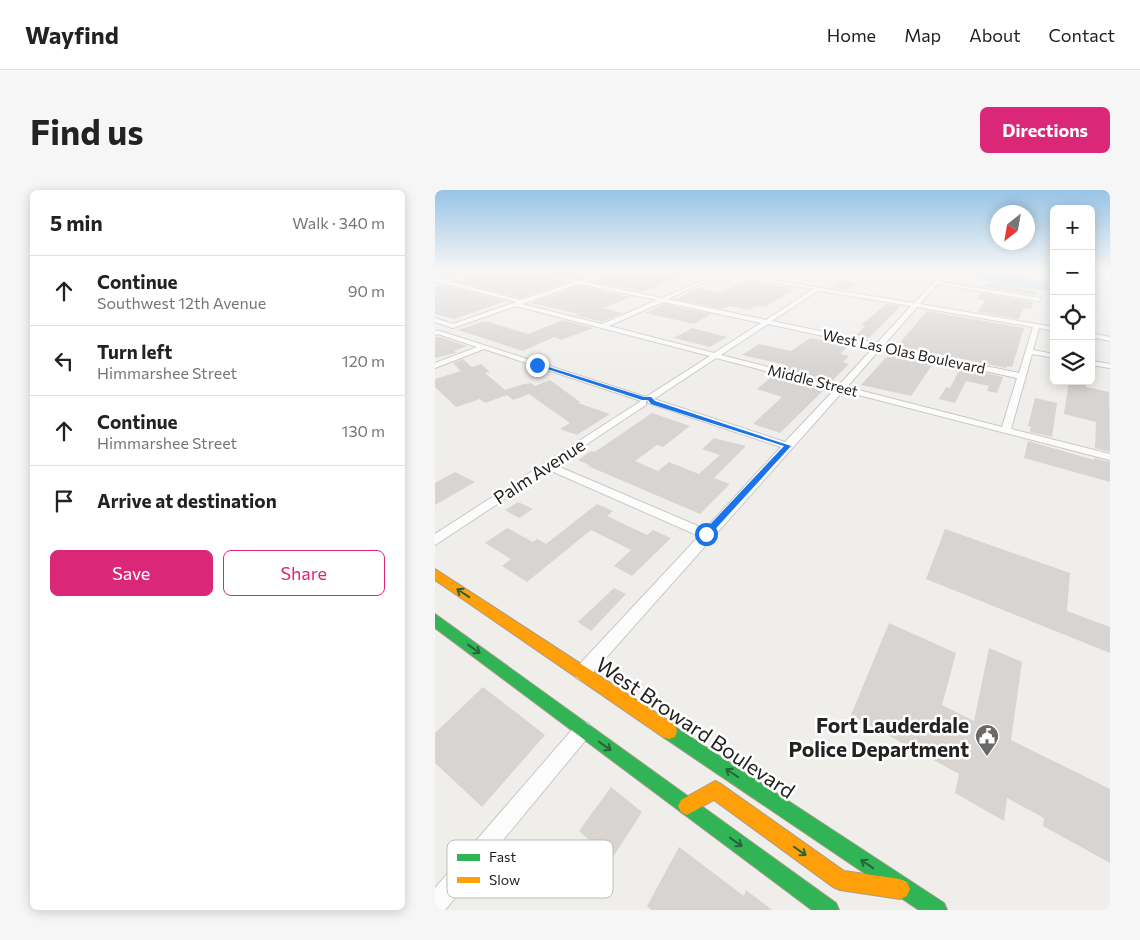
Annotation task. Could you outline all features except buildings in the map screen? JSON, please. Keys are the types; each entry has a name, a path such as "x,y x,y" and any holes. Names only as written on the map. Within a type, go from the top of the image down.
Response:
{"main road":[{"name":"West Broward Boulevard","path":"435,574 937,910"},
{"path":"435,620 829,910"},
{"path":"687,806 715,790 840,880 906,890"}],"street":[{"path":"435,320 453,326 517,304"},
{"name":"Middle Street","path":"521,304 1110,457"},
{"path":"604,326 655,304"},
{"name":"West Las Olas Boulevard","path":"680,304 1021,376"},
{"name":"Palm Avenue","path":"435,540 794,304"},
{"path":"909,304 1050,328"},
{"path":"582,673 706,534 917,305"},
{"path":"1006,430 1036,326"},
{"path":"436,332 788,446"},
{"path":"1095,337 1110,339"},
{"path":"435,366 483,347"},
{"path":"1028,351 1050,355"},
{"path":"1095,364 1110,366"},
{"path":"548,466 706,534"},
{"path":"490,840 583,730"},
{"path":"435,905 447,891"}],"traffic: fast":[{"path":"435,620 829,910"},
{"path":"669,731 937,910"}],"traffic: slow":[{"path":"435,574 669,731"},
{"path":"687,806 715,790 840,880 900,889"}],"place":[{"name":"Fort Lauderdale Police Department","path":"987,757"}],"route":[{"path":"537,365 644,399 649,398 653,402 788,446 706,534"}]}
